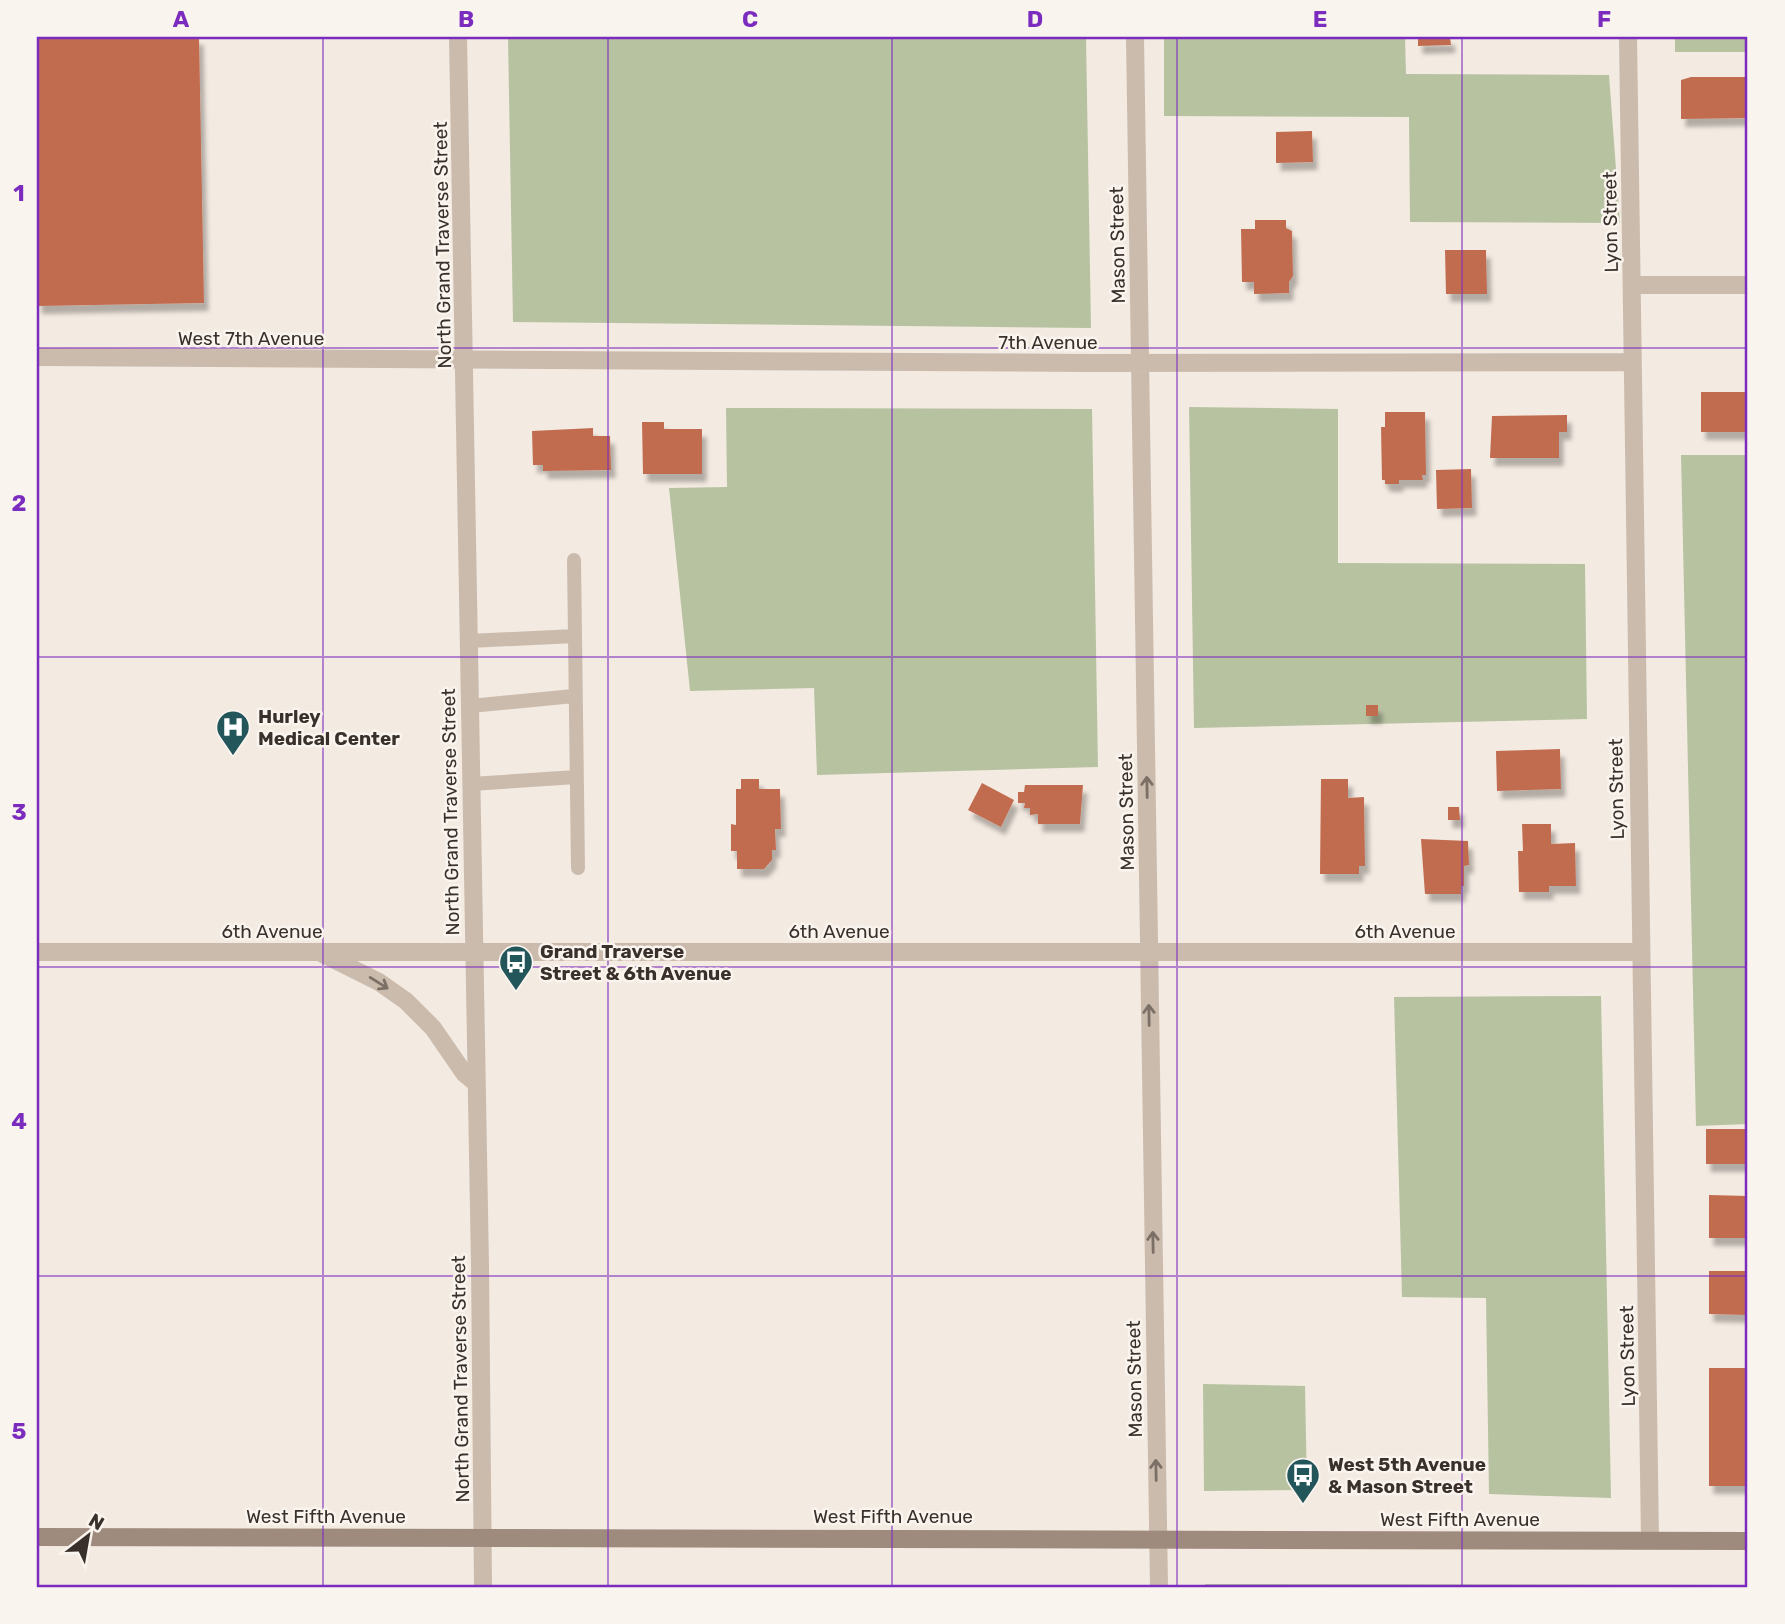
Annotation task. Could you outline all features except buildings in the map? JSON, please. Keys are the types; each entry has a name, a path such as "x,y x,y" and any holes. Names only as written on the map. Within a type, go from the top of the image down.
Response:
{"main road":[{"name":"West Fifth Avenue","path":"37,1537 1748,1541"}],"street":[{"name":"North Grand Traverse Street","path":"458,37 483,1587"},
{"name":"Mason Street","path":"1135,37 1160,1587"},
{"name":"Lyon Street","path":"1628,37 1650,1541"},
{"path":"1632,285 1748,285"},
{"name":"West 7th Avenue","path":"37,357 465,360"},
{"name":"7th Avenue","path":"465,360 1632,362"},
{"name":"6th Avenue","path":"37,952 1640,952"},
{"path":"319,952 379,982 406,1001 439,1034 464,1073 476,1083"}],"lane":[{"path":"574,560 578,868"},
{"path":"469,641 575,636"},
{"path":"470,706 574,696"},
{"path":"471,784 576,778"}],"green space":[{"path":"508,37 1086,37 1091,328 513,322"},
{"path":"1164,37 1405,37 1406,74 1609,75 1620,223 1410,222 1409,117 1164,116"},
{"path":"1675,37 1748,37 1748,52 1675,52"},
{"path":"1189,407 1338,409 1338,563 1585,564 1587,719 1194,728"},
{"path":"726,408 1092,409 1098,767 817,775 814,688 690,691 669,488 727,487"},
{"path":"1681,455 1748,455 1748,1124 1696,1126"},
{"path":"1601,996 1611,1498 1489,1494 1486,1298 1402,1297 1394,997"},
{"path":"1203,1384 1305,1386 1307,1490 1204,1491"},
{"path":"1205,1584 1748,1585 1748,1587 1205,1587"}],"place":[{"name":"Hurley Medical Center","path":"233,757"},
{"name":"Grand Traverse Street & 6th Avenue","path":"516,992"},
{"name":"West 5th Avenue & Mason Street","path":"1303,1505"}]}
